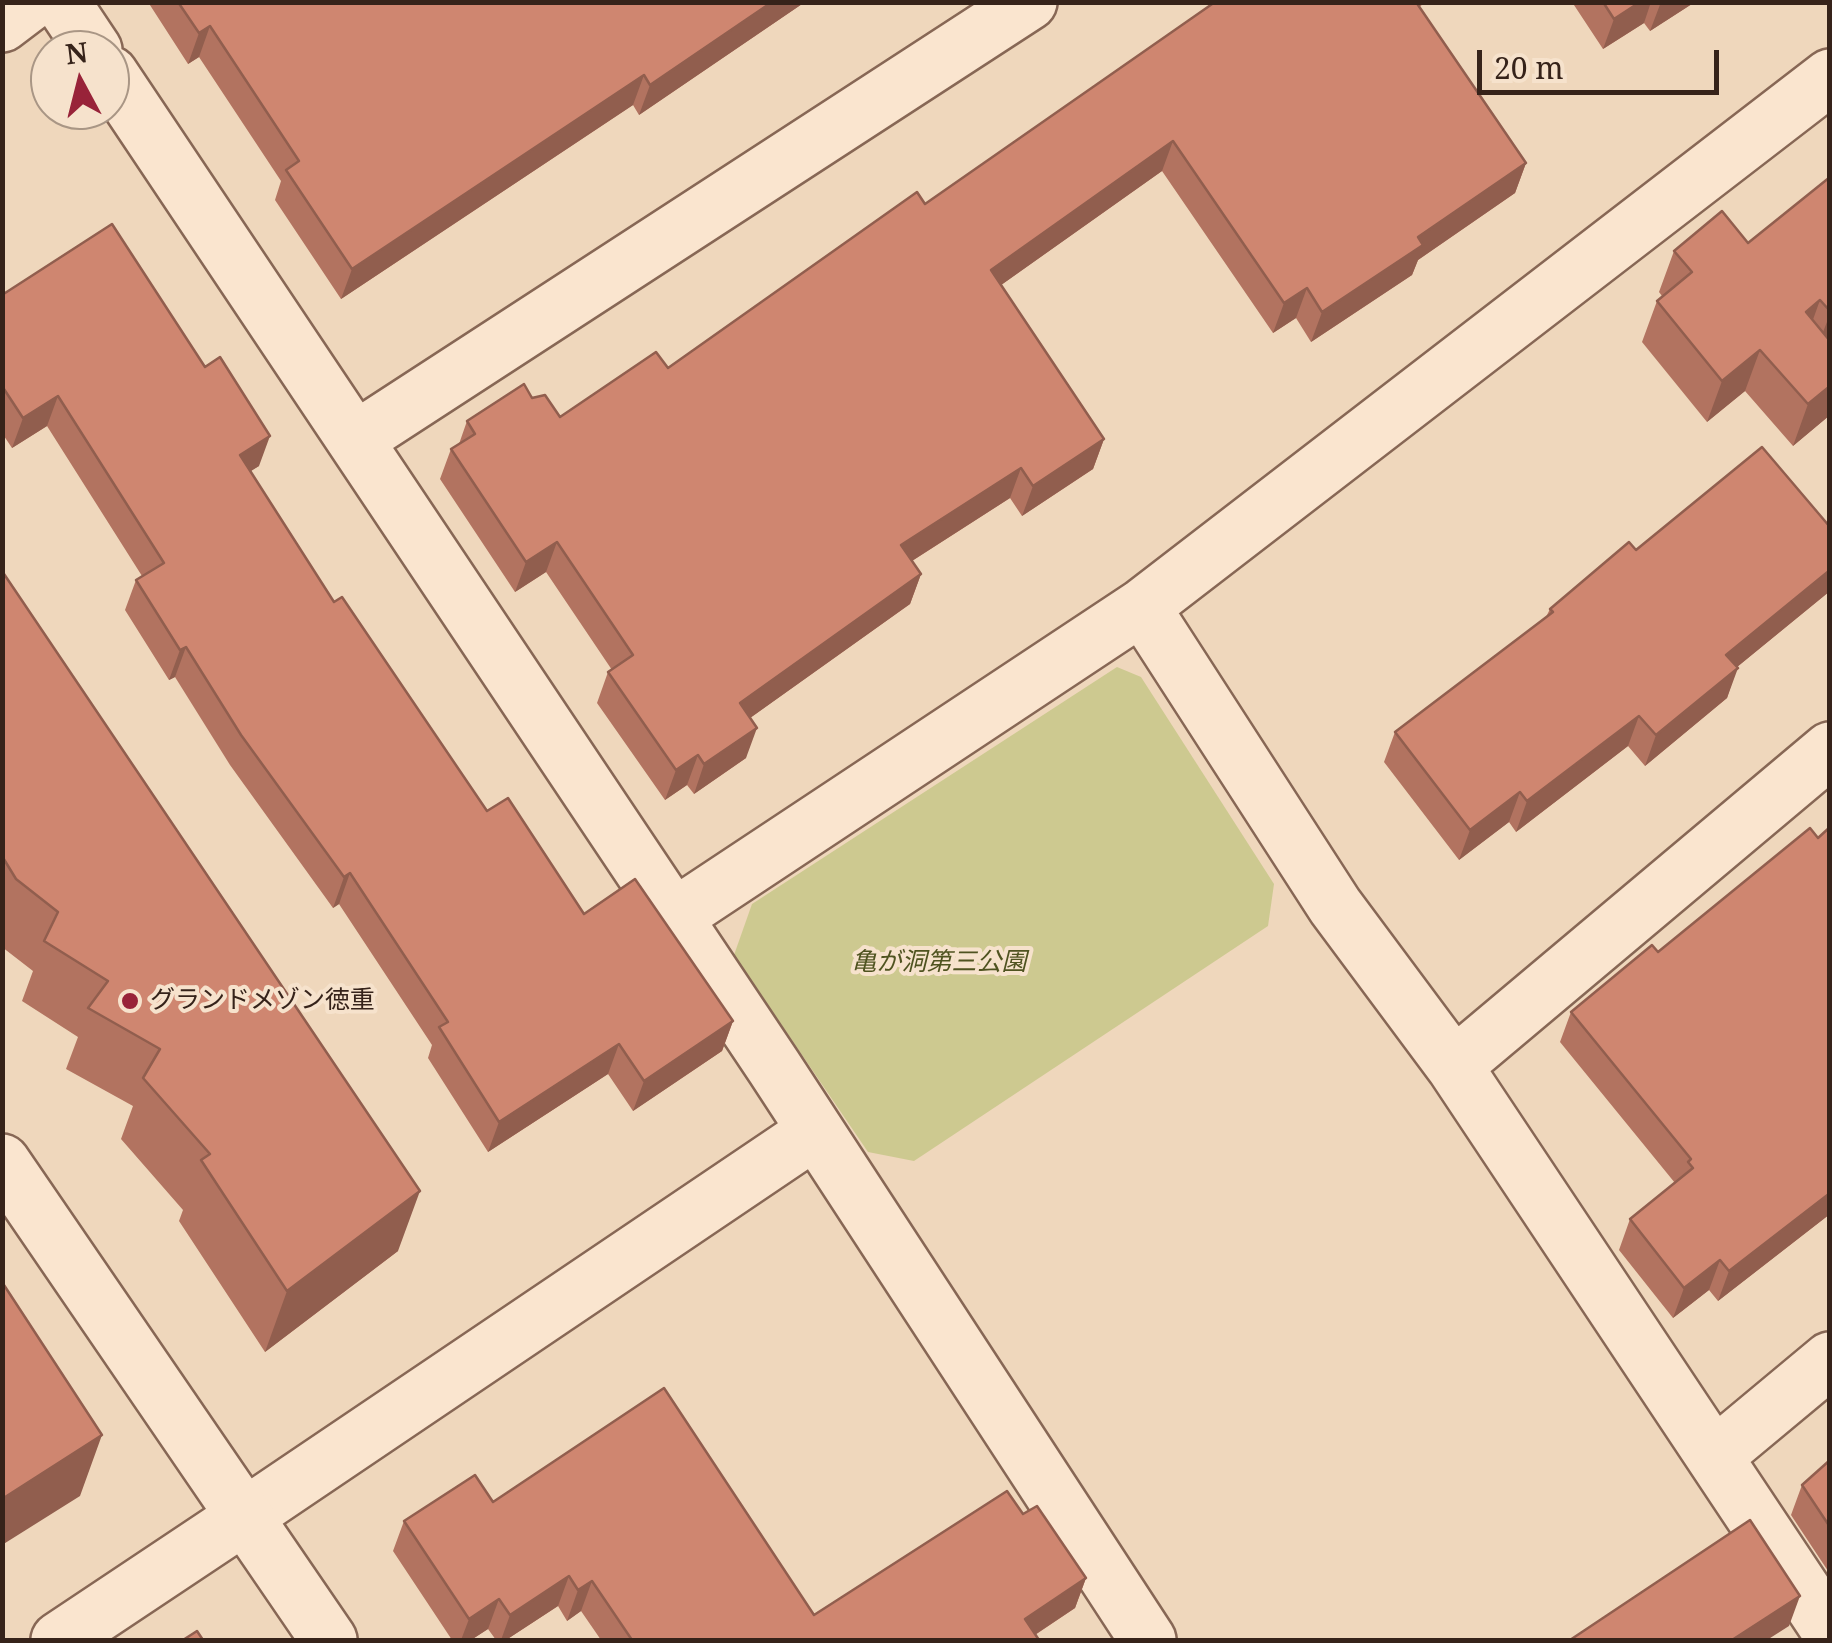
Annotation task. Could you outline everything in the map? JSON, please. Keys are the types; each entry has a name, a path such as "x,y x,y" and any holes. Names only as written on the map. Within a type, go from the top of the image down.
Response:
{"street":[{"path":"2,24 31,2"},
{"path":"62,2 81,30"},
{"path":"355,440 1030,2"},
{"path":"674,918 1142,607 1830,77"},
{"path":"130,104 674,918 1148,1640"},
{"path":"1142,607 1334,906 1454,1066 1830,1631"},
{"path":"1454,1066 1830,750"},
{"path":"59,1640 814,1132"},
{"path":"2,1162 329,1640"},
{"path":"1716,1455 1830,1360"}],"green space":[{"name":"亀が洞第三公園","path":"1117,667 1141,677 1274,884 1268,926 914,1161 868,1152 734,955 752,904"}],"building":[{"path":"178,2 772,2 650,85 644,75 352,269 286,170 299,161 210,26 199,33"},
{"path":"1215,2 1416,2 1526,163 1418,237 1423,245 1322,312 1307,288 1284,303 1173,141 991,270 1104,439 1033,486 1021,468 901,545 921,574 740,703 757,728 704,764 698,755 676,770 608,672 633,655 557,542 526,562 451,449 475,434 467,421 524,384 532,398 545,395 560,417 656,352 668,368 917,192 925,204"},
{"path":"1603,2 1640,2 1614,19"},
{"path":"1830,177 1830,311 1820,300 1806,312 1830,341 1830,386 1808,404 1760,350 1722,381 1657,301 1692,272 1674,251 1722,211 1748,243"},
{"path":"112,224 205,367 220,357 270,436 240,455 334,602 342,597 487,811 508,798 584,914 635,879 733,1021 644,1081 619,1044 499,1122 439,1027 448,1022 350,873 344,877 241,735 186,647 180,650 136,580 164,563 58,396 23,418 2,386 2,295"},
{"path":"1762,447 1830,527 1830,570 1726,655 1738,668 1656,735 1639,716 1527,801 1520,792 1470,830 1395,732 1553,612 1550,609 1629,542 1636,550"},
{"name":"グランドメゾン徳重","path":"2,571 420,1191 287,1291 201,1160 210,1154 143,1078 160,1049 88,1008 108,981 44,941 58,912 16,879 2,856"},
{"path":"1830,827 1830,1193 1729,1271 1720,1260 1684,1288 1630,1219 1693,1168 1688,1162 1691,1159 1571,1012 1652,945 1658,952 1810,828 1818,838"},
{"path":"2,1282 102,1435 2,1499"},
{"path":"664,1388 814,1615 1007,1491 1023,1514 1037,1506 1086,1578 1025,1619 1039,1640 632,1640 592,1581 578,1590 569,1576 510,1615 499,1599 469,1619 404,1521 475,1475 493,1502"},
{"path":"1830,1460 1830,1527 1802,1485"},
{"path":"1750,1520 1800,1596 1732,1640 1570,1640"},
{"path":"197,1631 203,1640 183,1640"}],"place":[{"name":"グランドメゾン徳重","path":"130,1001"}]}
